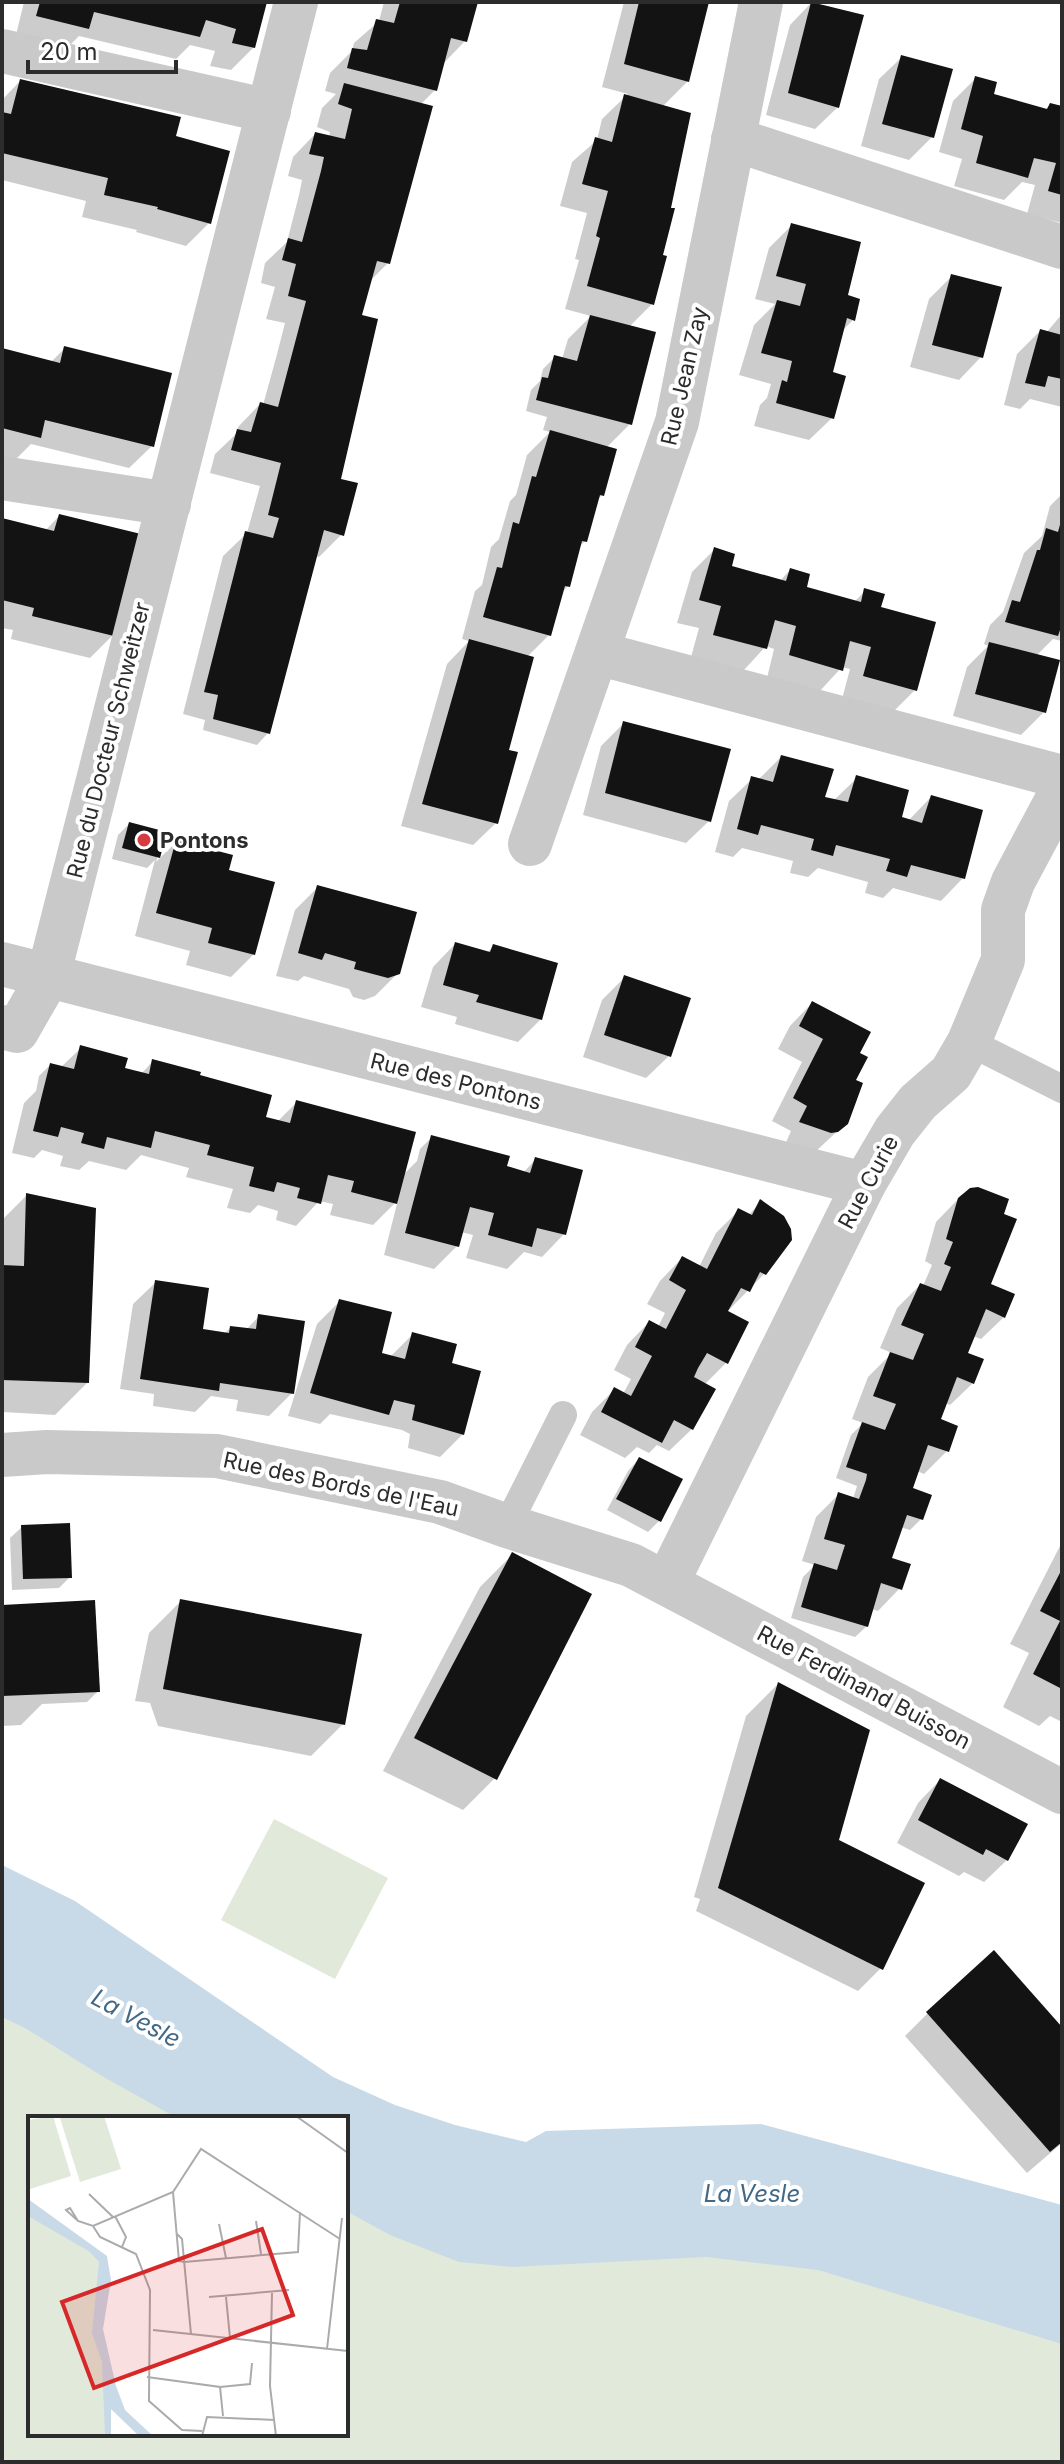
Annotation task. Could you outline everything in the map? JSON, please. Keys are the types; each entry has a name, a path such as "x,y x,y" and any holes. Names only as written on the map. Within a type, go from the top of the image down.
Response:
{"street":[{"name":"Rue du Docteur Schweitzer","path":"48,977 296,2"},
{"name":"Rue Jean Zay","path":"530,844 677,422 761,2"},
{"path":"2,51 269,111"},
{"path":"733,139 1062,247"},
{"path":"2,478 169,504"},
{"path":"597,653 1062,777"},
{"name":"Rue Curie","path":"667,1583 864,1184 895,1131 918,1102 951,1073 969,1042 1003,960 1003,910 1008,896 1062,790"},
{"name":"Rue des Pontons","path":"2,964 864,1184"},
{"path":"2,1027 17,1031 48,977"},
{"name":"Rue des Bords de l'Eau","path":"2,1455 47,1452 217,1456 440,1502 631,1565 667,1583"},
{"name":"Rue Ferdinand Buisson","path":"667,1583 1062,1792"}],"lane":[{"path":"969,1042 1062,1089"},
{"path":"507,1526 563,1415"}],"green space":[{"path":"274,1819 388,1878 335,1979 221,1920"},
{"path":"2,1932 333,2116 28,2116 28,2436 348,2436 348,2123 1062,2266 1062,2462 2,2462"}],"water":[{"name":"La Vesle","path":"2,1865 75,1901 333,2077 395,2105 455,2125 526,2142 546,2131 761,2124 1062,2205 1062,2344 818,2270 706,2257 513,2267 459,2262 390,2235 348,2212 348,2116 173,2116 2,2017"}],"building":[{"path":"40,2 267,2 255,48 232,43 236,29 206,20 200,37 94,12 89,29 36,16"},
{"path":"400,2 478,2 467,42 451,38 437,91 347,68 352,48 367,50 376,19 394,23"},
{"path":"639,2 709,2 689,82 624,64"},
{"path":"811,2 864,15 839,108 788,93"},
{"path":"901,55 953,69 934,138 882,124"},
{"path":"975,76 997,82 994,94 1047,109 1050,103 1062,106 1062,195 1048,191 1056,163 1034,158 1028,178 976,163 983,136 961,129"},
{"path":"20,79 181,117 176,136 230,151 211,224 158,207 104,195 108,178 2,153 2,112 11,114"},
{"path":"344,83 433,106 390,264 377,261 362,315 378,319 341,479 358,483 344,536 324,530 270,734 213,719 218,695 204,692 245,531 273,538 279,518 268,515 281,463 231,450 237,429 251,432 260,402 278,407 306,301 288,296 296,264 282,260 288,238 302,242 321,171 324,157 309,154 315,132 345,139 352,109 338,104"},
{"path":"624,94 691,113 671,208 675,208 663,255 667,256 654,305 587,286 608,191 582,184 595,137 612,142"},
{"path":"791,223 861,242 848,295 860,299 855,321 847,318 833,372 846,376 834,419 776,403 782,380 787,382 792,361 761,353 777,300 800,306 806,284 776,276"},
{"path":"951,274 1002,287 983,358 932,345"},
{"path":"590,315 656,332 632,425 536,400 542,377 548,378 554,355 577,361"},
{"path":"1040,329 1062,335 1062,379 1048,376 1045,387 1025,383"},
{"path":"64,346 172,373 154,447 45,420 41,438 2,428 2,348 60,363"},
{"path":"550,430 617,449 587,542 582,541 570,587 565,586 551,636 483,617 497,567 502,568 513,522 519,524 532,476 536,477"},
{"path":"59,514 141,534 114,636 32,616 34,608 2,600 2,518 54,531"},
{"path":"1061,521 1062,624 1058,636 1005,622 1012,600 1020,602 1046,528 1058,532"},
{"path":"714,547 735,554 732,566 786,581 790,568 810,574 807,587 861,602 864,588 885,594 881,607 936,622 917,691 863,676 871,647 850,641 843,671 789,655 796,626 775,620 767,649 713,635 721,606 699,600"},
{"path":"469,639 534,657 509,750 518,752 498,824 422,804"},
{"path":"989,642 1060,660 1046,713 975,694"},
{"path":"623,721 731,749 711,822 605,793"},
{"path":"781,755 834,769 825,797 848,802 856,775 909,790 902,817 922,823 931,795 983,810 965,879 911,865 907,877 886,871 890,859 836,845 833,856 811,850 814,839 761,825 758,835 737,829 751,776 773,782"},
{"name":"Pontons","path":"129,822 167,832 160,858 122,848"},
{"path":"176,840 233,855 229,870 275,882 255,955 208,943 212,928 156,913"},
{"path":"317,885 417,912 400,974 388,978 354,969 356,962 325,953 322,960 298,953"},
{"path":"455,942 490,952 493,944 558,963 542,1020 476,1002 479,995 443,985"},
{"path":"624,975 691,998 671,1057 604,1035"},
{"path":"812,1001 871,1032 860,1053 868,1057 856,1080 863,1083 848,1124 838,1132 831,1133 799,1122 807,1106 793,1098 823,1039 799,1026"},
{"path":"80,1045 128,1058 125,1068 149,1074 152,1059 272,1095 266,1117 290,1123 296,1100 416,1132 397,1204 351,1192 354,1181 328,1175 321,1204 297,1198 300,1188 277,1182 274,1192 249,1186 254,1167 207,1155 210,1145 155,1131 151,1148 107,1137 104,1149 81,1143 84,1133 61,1127 58,1137 33,1131 50,1063 74,1069"},
{"path":"431,1135 510,1156 507,1166 530,1173 535,1157 583,1170 566,1235 537,1228 532,1247 488,1235 494,1213 470,1207 459,1247 405,1233"},
{"path":"978,1187 1009,1199 1004,1214 1017,1219 991,1284 1015,1294 1005,1318 986,1309 968,1353 984,1359 974,1384 957,1377 941,1419 958,1426 949,1452 928,1445 913,1488 932,1495 923,1520 907,1515 892,1558 911,1564 902,1590 881,1583 868,1627 801,1607 814,1563 837,1570 845,1545 824,1539 838,1492 859,1499 866,1480 867,1474 846,1467 862,1422 885,1430 896,1404 873,1396 890,1352 913,1360 924,1334 901,1325 920,1283 941,1291 951,1267 944,1264 953,1242 946,1239 958,1198 970,1188"},
{"path":"26,1193 96,1208 89,1383 2,1380 2,1265 24,1266"},
{"path":"760,1199 784,1216 791,1229 792,1240 766,1275 760,1272 750,1292 741,1288 728,1311 749,1322 728,1364 707,1353 698,1368 694,1377 716,1389 693,1430 674,1420 662,1443 601,1412 614,1387 631,1396 652,1356 635,1347 649,1320 666,1329 686,1290 669,1280 682,1256 707,1269 738,1208 752,1215"},
{"path":"155,1280 209,1288 203,1329 229,1333 230,1326 256,1329 258,1314 305,1321 294,1394 220,1383 219,1391 140,1379"},
{"path":"339,1299 392,1312 382,1353 405,1359 412,1332 457,1344 452,1363 481,1371 464,1435 412,1420 415,1405 394,1400 389,1415 310,1393"},
{"path":"639,1457 683,1479 661,1522 616,1499"},
{"path":"70,1523 72,1578 23,1579 21,1525"},
{"path":"512,1552 592,1594 497,1780 414,1738"},
{"path":"1062,1569 1062,1689 1033,1674 1060,1621 1040,1611"},
{"path":"180,1599 362,1634 345,1725 163,1689"},
{"path":"95,1600 100,1692 2,1696 2,1605"},
{"path":"778,1682 870,1730 839,1840 925,1883 883,1970 718,1888"},
{"path":"940,1778 1028,1824 1008,1861 986,1849 983,1855 918,1820"},
{"path":"994,1950 1062,2027 1062,2142 1050,2152 926,2012"}],"place":[{"name":"Pontons","path":"144,840"}]}
